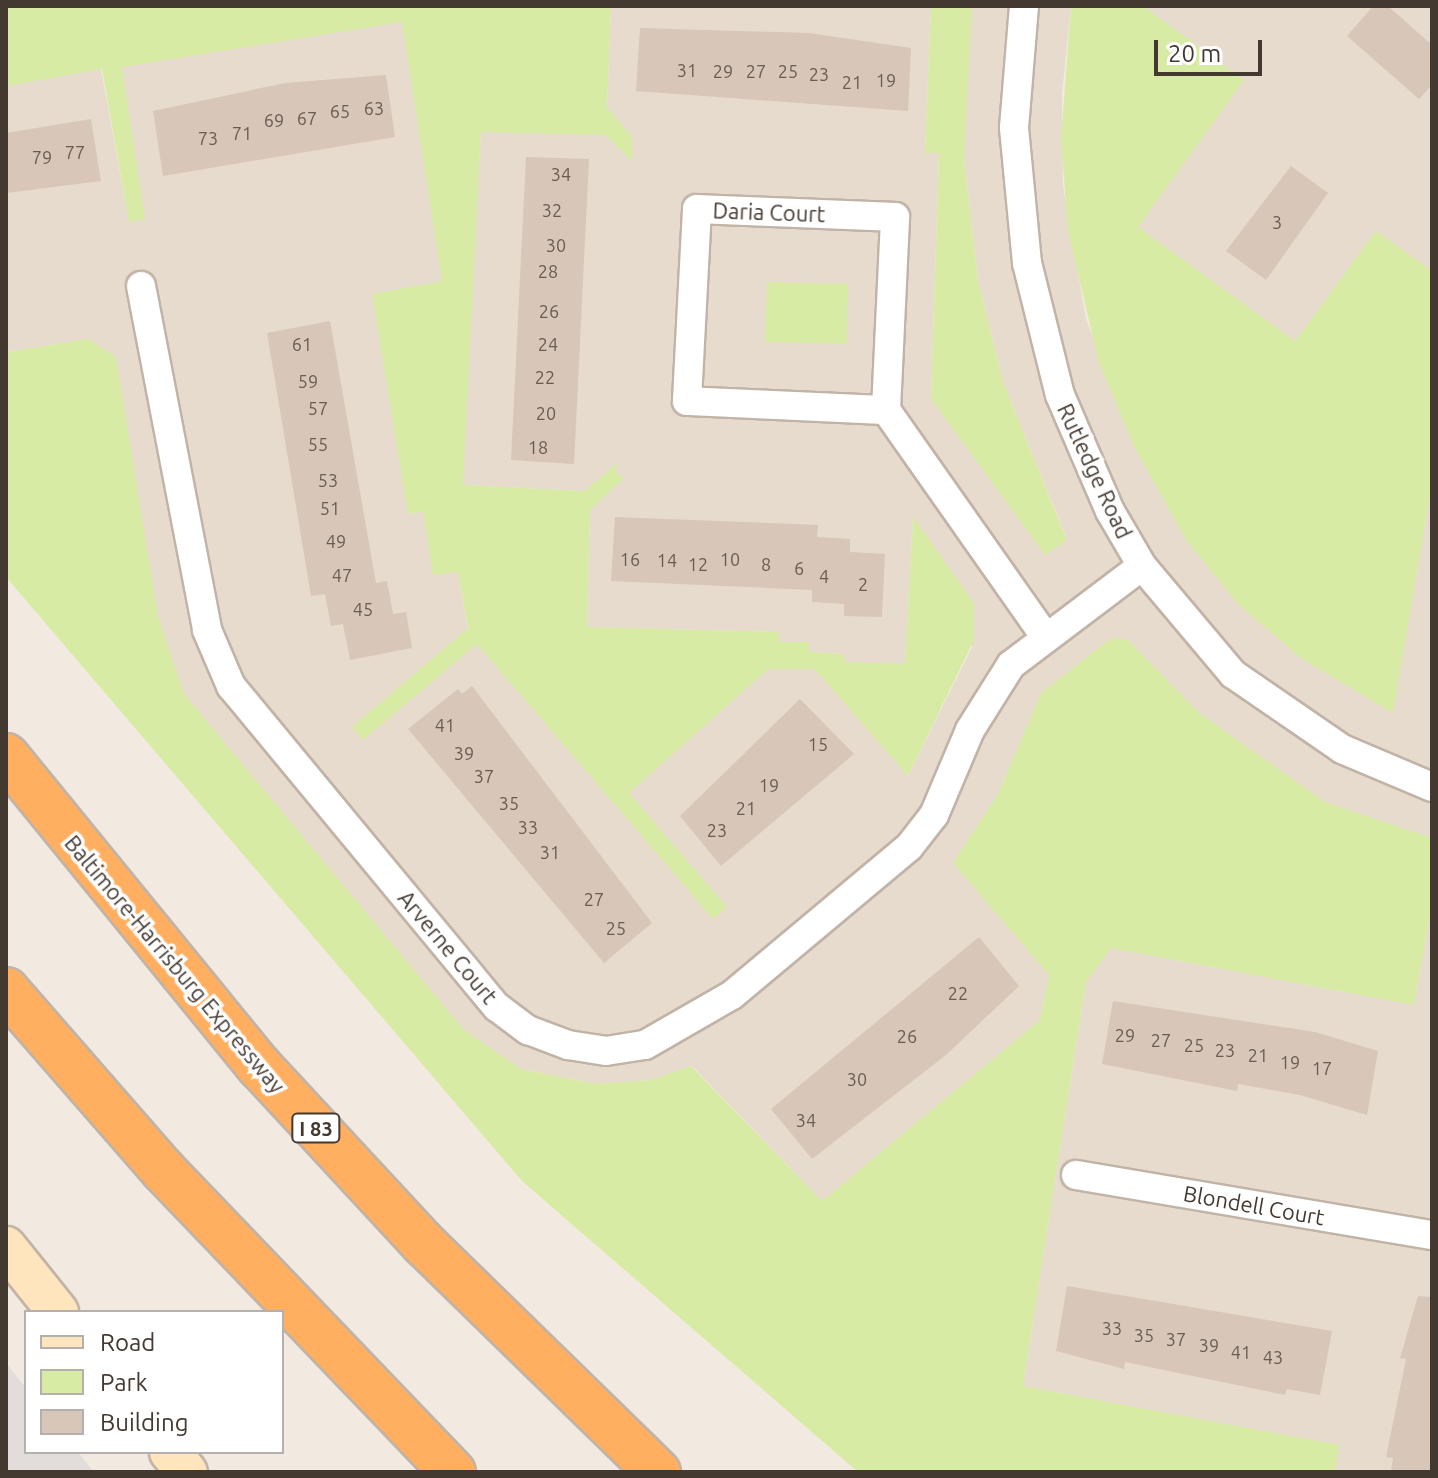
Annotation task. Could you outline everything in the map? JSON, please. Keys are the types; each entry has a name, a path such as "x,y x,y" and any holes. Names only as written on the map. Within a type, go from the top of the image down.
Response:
{"highway":[{"name":"Baltimore-Harrisburg Expressway","path":"6,756 260,1067 424,1244 658,1472"},
{"path":"6,990 163,1170 453,1472"}],"main road":[{"path":"6,1247 56,1310"},
{"path":"172,1454 187,1472"}],"street":[{"name":"Rutledge Road","path":"1024,6 1014,128 1029,277 1060,395 1142,566 1233,674 1283,714 1342,749 1432,787"},
{"name":"Daria Court","path":"697,209 895,217 886,410 687,401 697,209"},
{"name":"Arverne Court","path":"141,286 216,659 231,686 497,1007 528,1030 606,1051 645,1045 732,995 909,847 934,815 992,689 1045,636 1142,566"},
{"path":"886,410 1045,636"},
{"name":"Blondell Court","path":"1076,1175 1432,1235"}],"shaded area":[{"path":"611,6 931,6 925,153 939,153 931,398 1067,539 1003,382 978,280 964,159 965,63 972,6 1071,6 1062,94 1063,186 1086,319 1134,446 1186,540 1239,605 1302,659 1393,712 1432,483 1432,838 1325,802 1198,712 1128,640 1041,693 998,794 954,863 1049,975 1040,1020 822,1201 692,1066 651,1080 596,1084 521,1069 464,1030 184,694 167,652 88,339 6,352 6,86 101,69 129,221 145,219 121,67 402,21 443,281 372,294 409,514 423,511 458,572 468,629 363,739 477,644 713,919 727,907 629,793 768,669 815,669 908,776 972,647 913,518 905,665 843,662 844,654 809,652 808,642 779,642 779,632 587,627 590,510 625,477 615,475 616,464 585,491 462,485 481,131 606,135 631,161 632,137 607,107"},
{"path":"1143,6 1432,6 1432,271 1376,232 1295,341 1137,227 1244,80"},
{"path":"1432,902 1432,1472 1335,1472 1338,1445 1023,1386 1086,982 1111,948 1414,1005"},
{"path":"6,1363 24,1386 24,1454 80,1454 94,1472 6,1472"}],"green space":[{"path":"6,6 611,6 607,107 632,137 632,162 606,135 481,132 463,485 585,491 617,463 616,475 626,476 590,510 587,627 779,632 779,642 809,642 809,652 844,654 844,662 905,664 913,517 974,603 974,640 908,776 815,669 768,669 629,793 727,907 713,919 477,644 363,740 352,727 468,628 458,572 433,575 423,511 408,514 372,294 442,281 402,22 122,67 145,219 129,222 102,69 6,86"},
{"path":"931,6 972,6 964,159 978,280 1003,382 1067,540 1045,555 931,399 939,153 925,153"},
{"path":"1071,6 1143,6 1244,80 1138,227 1295,341 1376,231 1432,271 1432,483 1393,713 1302,659 1239,605 1186,540 1134,446 1099,363 1068,231 1061,139"},
{"path":"767,282 848,284 847,344 765,342"},
{"path":"88,339 116,357 158,616 184,694 464,1030 521,1069 596,1084 651,1080 691,1066 822,1201 1040,1020 1049,975 953,863 998,794 1041,693 1111,638 1128,640 1198,712 1325,802 1432,838 1432,902 1414,1005 1111,948 1086,982 1023,1386 1339,1445 1335,1472 858,1472 522,1181 6,577 6,352"}],"building":[{"path":"1373,6 1388,6 1432,45 1432,85 1419,99 1347,36"},
{"path":"640,28 809,33 911,48 908,111 636,91"},
{"path":"386,75 395,137 163,176 153,111 285,83"},
{"path":"91,119 101,181 6,193 6,133"},
{"path":"526,157 589,159 574,464 511,460"},
{"path":"1291,166 1328,193 1266,280 1226,251"},
{"path":"330,321 376,583 387,581 393,614 406,612 412,648 350,660 343,624 331,626 325,594 311,596 267,333"},
{"path":"615,517 818,525 817,537 850,539 850,552 885,554 882,617 844,616 844,604 812,602 812,590 611,581"},
{"path":"472,686 652,923 604,963 408,729 458,689 462,694"},
{"path":"800,699 854,754 721,866 680,816"},
{"path":"979,937 1019,986 946,1055 812,1159 771,1109"},
{"path":"1113,1001 1315,1032 1378,1051 1367,1115 1300,1095 1238,1084 1237,1091 1102,1064"},
{"path":"1067,1286 1332,1331 1320,1395 1287,1389 1285,1395 1125,1362 1124,1369 1056,1351"},
{"path":"1418,1296 1432,1297 1432,1472 1391,1472 1393,1458 1386,1457 1406,1359 1400,1358"}]}
